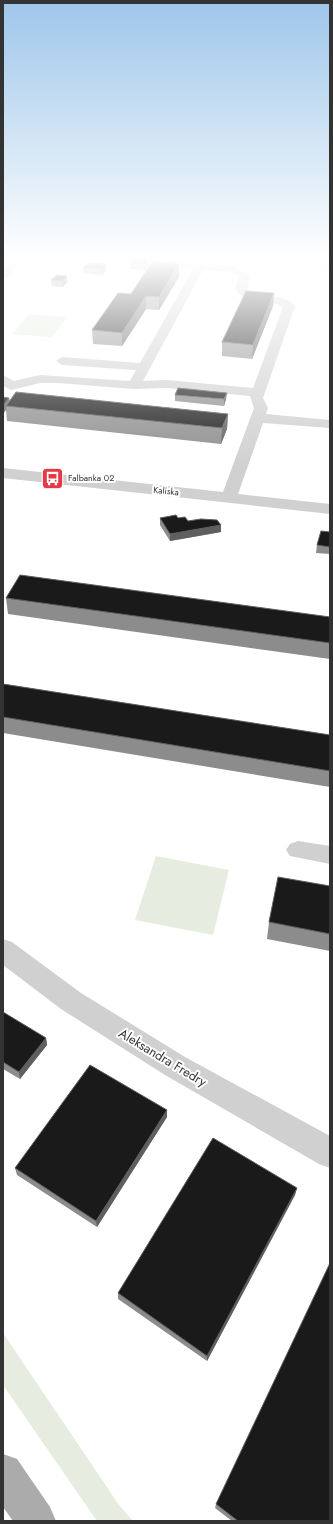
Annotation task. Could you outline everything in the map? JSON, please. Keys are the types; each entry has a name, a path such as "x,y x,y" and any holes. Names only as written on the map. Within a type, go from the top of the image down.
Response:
{"main road":[{"path":"3,1473 36,1521"}],"street":[{"path":"134,385 166,327"},
{"path":"229,498 258,418 261,408 256,398 281,327"},
{"path":"62,361 144,367"},
{"path":"3,379 12,386 40,380 55,379 134,385 167,384 258,393"},
{"path":"258,418 330,424"},
{"name":"Kaliska","path":"3,473 330,509"},
{"path":"298,850 330,855"},
{"name":"Aleksandra Fredry","path":"3,950 70,1001 175,1066 330,1153"}],"shaded area":[{"path":"18,327 59,327 52,337 12,334"},
{"path":"156,856 229,870 213,935 135,920"},
{"path":"3,1333 119,1505 133,1521 97,1521 3,1385"}],"building":[{"path":"94,327 126,327 122,333 92,330"},
{"path":"229,327 260,327 253,345 222,342"},
{"path":"178,388 227,393 224,399 175,395"},
{"path":"16,392 228,414 222,428 6,406"},
{"path":"3,397 9,398 3,406"},
{"path":"176,515 178,518 185,517 188,521 201,519 217,520 221,525 170,534 160,518"},
{"path":"321,531 330,532 330,547 317,545"},
{"path":"20,575 330,617 330,643 6,598"},
{"path":"3,684 330,735 330,771 3,717"},
{"path":"278,877 330,886 330,934 269,922"},
{"path":"3,1012 46,1038 19,1072 3,1062"},
{"path":"90,1065 167,1110 96,1221 15,1168"},
{"path":"213,1138 297,1188 207,1356 118,1293"},
{"path":"330,1263 330,1521 238,1521 216,1504"}],"place":[{"name":"Falbanka 02","path":"53,478"}]}
